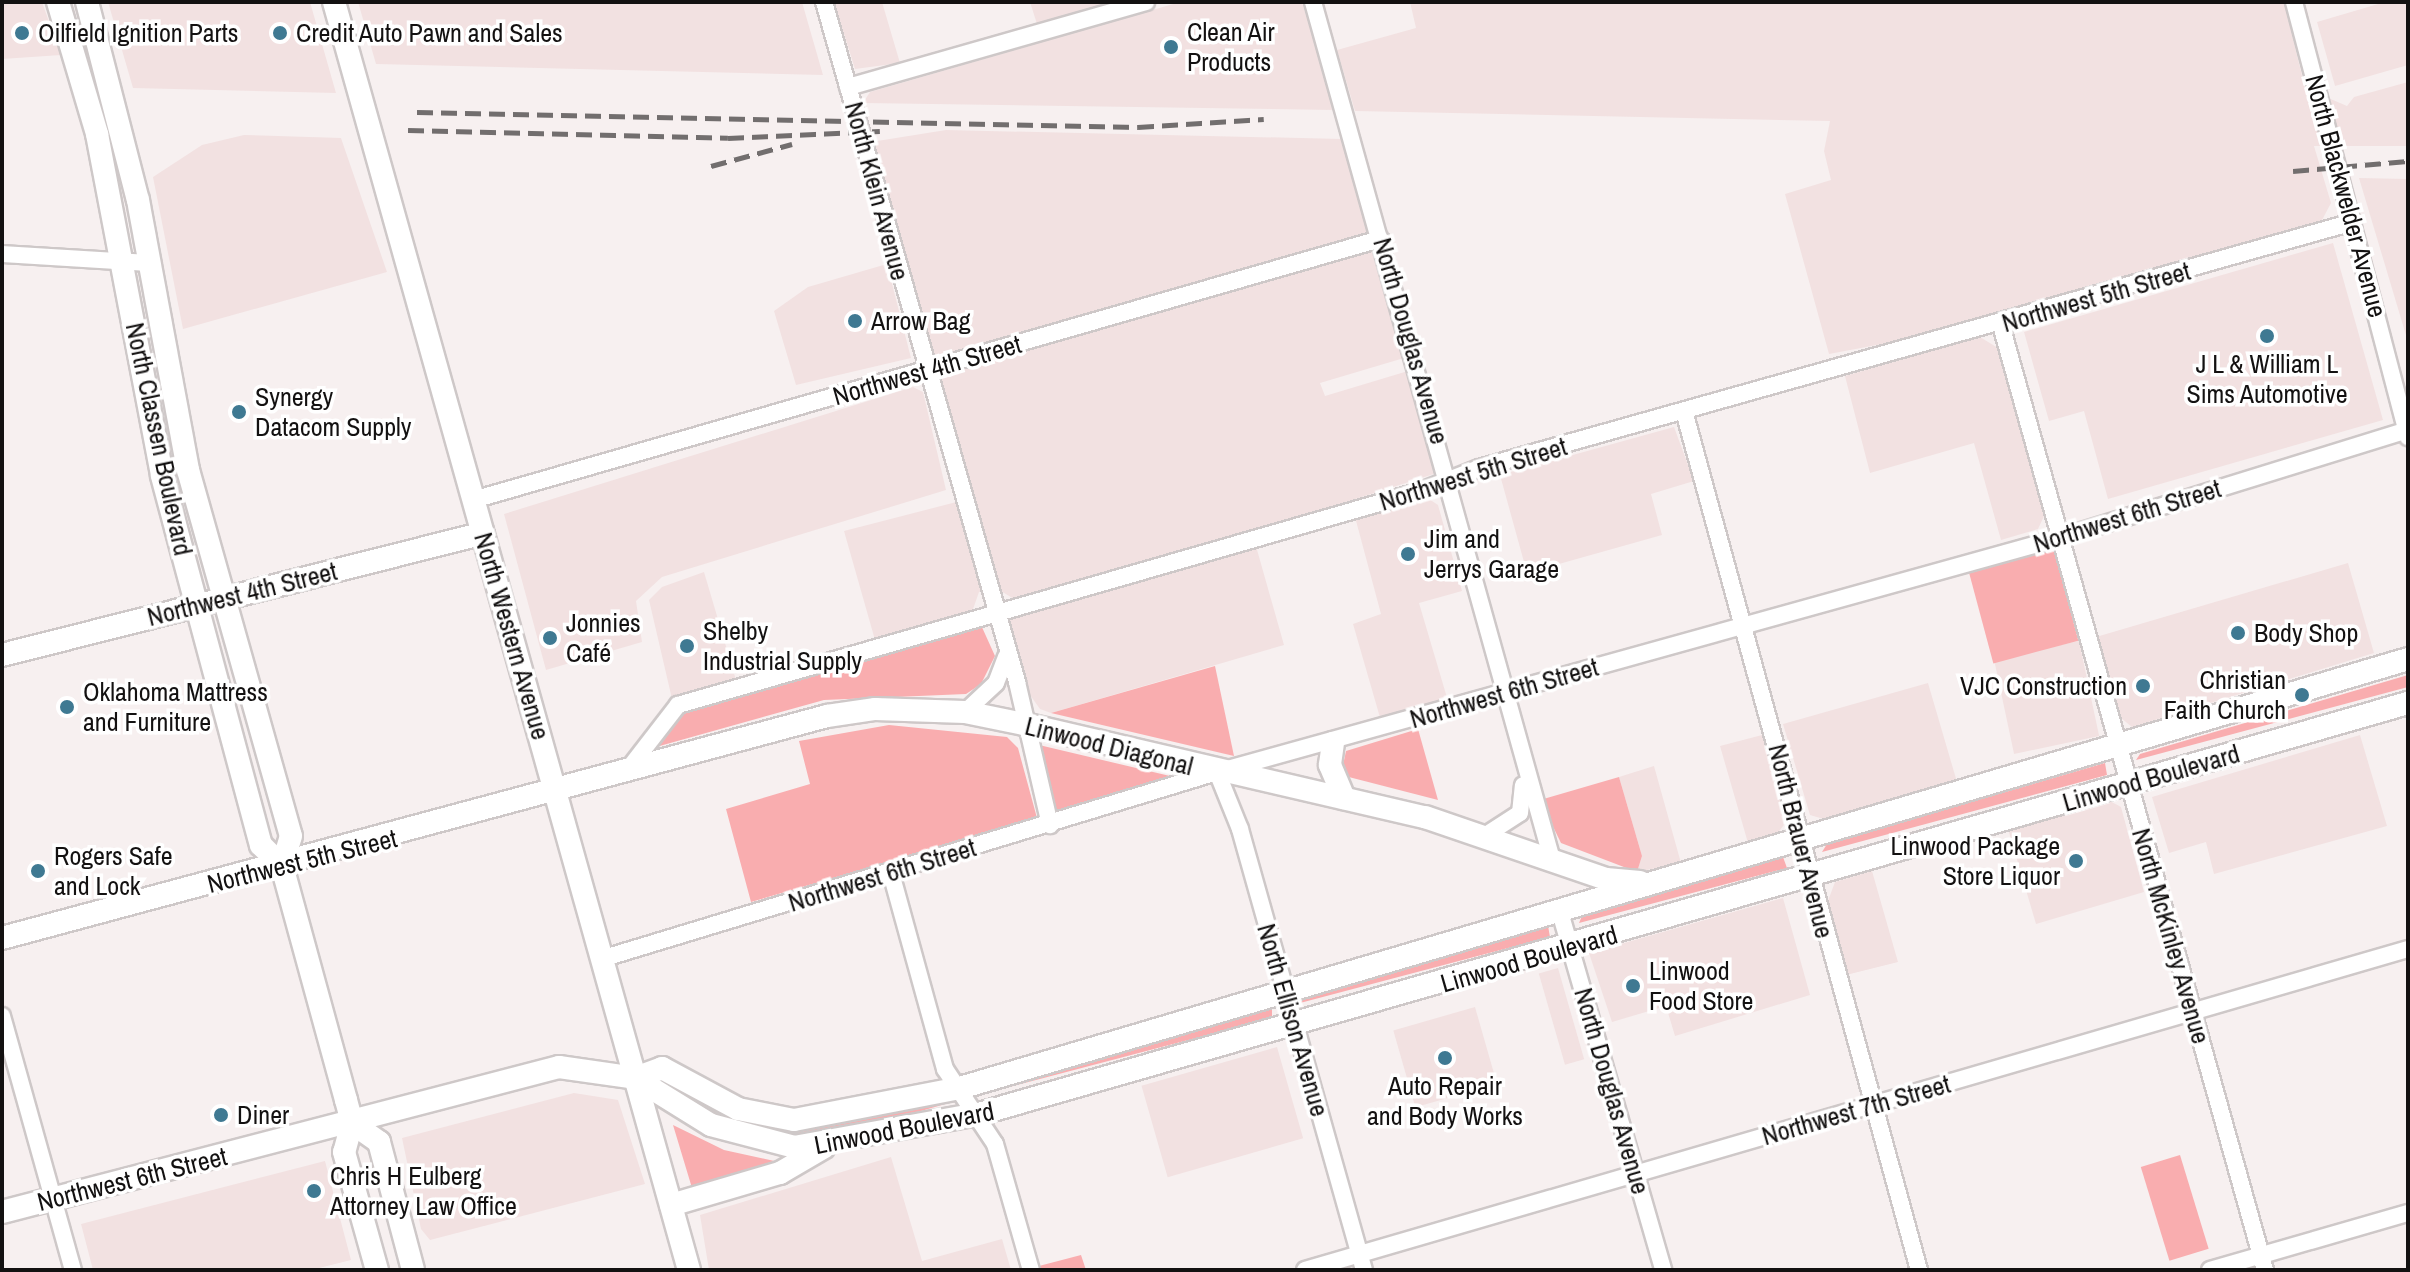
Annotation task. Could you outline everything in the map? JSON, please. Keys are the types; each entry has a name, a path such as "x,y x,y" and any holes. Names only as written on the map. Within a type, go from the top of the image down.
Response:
{"main road":[{"name":"North Classen Boulevard","path":"58,2 97,134 162,476 261,845 282,866 352,1123 344,1152 377,1270"},
{"name":"North Classen Boulevard","path":"87,2 149,263 188,470 291,836 282,866"},
{"name":"North Western Avenue","path":"334,2 689,1270"},
{"name":"Northwest 4th Street","path":"2,655 483,533"},
{"name":"Linwood Boulevard","path":"635,1078 662,1068 738,1109 794,1120 960,1088 2408,659"},
{"name":"Linwood Boulevard","path":"635,1078 667,1103 741,1137 827,1145 979,1114 1295,1027 2408,703"},
{"name":"Linwood Diagonal","path":"555,795 827,716 965,712 1217,772 1344,798 1486,835 1606,879 1659,882"},
{"path":"1333,743 1330,765 1344,798"},
{"name":"Northwest 5th Street","path":"2,938 555,795"},
{"name":"Northwest 6th Street","path":"2,1212 559,1067 635,1078"},
{"path":"352,1123 379,1142 413,1270"},
{"path":"671,1205 780,1173 827,1145"}],"street":[{"name":"North Klein Avenue","path":"824,2 1050,825"},
{"path":"848,87 1146,2"},
{"name":"North Douglas Avenue","path":"1313,2 1447,481 1523,775 1552,860"},
{"name":"North Blackwelder Avenue","path":"2294,2 2407,432"},
{"name":"Northwest 5th Street","path":"625,774 678,705 1684,411 2001,325 2353,222"},
{"name":"Northwest 4th Street","path":"473,500 1380,239"},
{"path":"2,254 149,263"},
{"name":"North McKinley Avenue","path":"2001,325 2263,1263"},
{"name":"North Brauer Avenue","path":"1684,411 1803,840 1871,1106 1919,1270"},
{"name":"Northwest 6th Street","path":"601,959 1217,772 1333,743 1744,623 2059,538 2407,432"},
{"path":"965,712 996,683 1006,657"},
{"name":"North Ellison Avenue","path":"1217,772 1240,829 1362,1262"},
{"name":"North Douglas Avenue","path":"1486,835 1520,813 1523,775"},
{"path":"891,873 945,1069 979,1114 995,1144 1031,1270"},
{"name":"North Douglas Avenue","path":"1560,912 1663,1270"},
{"name":"Northwest 7th Street","path":"1305,1270 1362,1262 1636,1173 2408,949"},
{"path":"2,1016 73,1270"},
{"path":"2210,1270 2263,1263 2408,1213"}],"shaded area":[{"name":"Oilfield Ignition Parts","path":"2,2 42,2 61,55 2,59"},
{"path":"108,2 310,2 336,93 133,88"},
{"path":"358,2 802,2 823,75 376,64"},
{"path":"834,2 882,2 900,63 855,69"},
{"path":"1030,2 1111,2 1037,24"},
{"name":"Clean Air Products","path":"1180,2 1302,2 1335,110 863,103 870,92"},
{"path":"1410,2 2284,2 2305,88 2347,106 2354,97 2408,82 2408,146 2314,146 2331,203 2321,222 1919,337 1829,354 1785,194 1831,180 1824,151 1830,121 1355,111 1337,50 1416,28"},
{"path":"2385,2 2408,2 2408,65 2335,86 2317,22"},
{"path":"946,130 1342,139 1404,358 1320,383 1325,396 1408,371 1437,473 1252,532 1284,645 1051,713 1040,709 1023,685 1009,619 1119,584 1115,570 1014,599 996,588 979,592 972,612 875,640 844,531 972,498 871,142"},
{"path":"244,135 341,138 387,272 183,329 153,177 202,145"},
{"path":"2359,178 2408,179 2408,342"},
{"name":"J L & William L Sims Automotive","path":"2333,243 2383,420 2108,499 2084,411 2049,421 2024,332"},
{"path":"887,264 911,358 796,385 774,311 808,287"},
{"path":"1980,337 1998,348 2044,516 2038,529 2001,540 1974,443 1870,473 1845,376"},
{"path":"913,387 923,392 946,490 662,577 636,601 642,642 546,670 504,514"},
{"path":"1674,427 1694,481 1651,494 1662,535 1527,573 1500,475"},
{"path":"1426,497 1438,505 1462,591 1419,603 1448,701 1381,721 1353,624 1381,614 1355,517"},
{"path":"2053,546 2078,641 1993,663 1968,569"},
{"path":"2348,563 2374,653 2132,727 2121,718 2096,637"},
{"path":"704,572 736,680 672,699 649,600 662,587"},
{"path":"981,625 995,656 981,684 966,694 824,700 656,747 679,712"},
{"path":"2079,641 2099,736 2014,754 1994,659"},
{"path":"1215,666 1234,756 1051,713"},
{"path":"2408,675 2408,687 2136,760 2140,754"},
{"path":"1928,683 1957,782 1827,820 1810,815 1783,724"},
{"path":"889,725 1007,737 1018,748 1037,818 751,902 726,809 810,784 799,741"},
{"path":"1418,729 1438,800 1341,775 1346,751"},
{"path":"1766,734 1787,821 1776,835 1748,843 1720,746"},
{"path":"2360,735 2387,826 2214,874 2206,842 2169,853 2152,797"},
{"path":"1039,745 1170,776 1171,779 1057,812"},
{"path":"2105,763 2107,775 1822,852 1827,844"},
{"path":"1654,766 1681,863 1637,872 1642,856 1619,777"},
{"path":"1619,777 1642,856 1637,872 1561,843 1540,800"},
{"name":"Linwood Package Store Liquor","path":"2108,800 2121,807 2144,892 2036,924 2008,829"},
{"path":"1783,857 1787,868 1579,923 1582,916"},
{"path":"1872,871 1898,962 1846,975 1826,906 1835,882"},
{"path":"1783,898 1810,995 1675,1036 1666,1006 1612,1022 1589,953"},
{"path":"1548,926 1550,937 1300,1003 1303,997"},
{"path":"1558,968 1584,1059 1565,1065 1539,974"},
{"path":"1272,1007 1272,1018 983,1094 983,1092"},
{"name":"Auto Repair and Body Works","path":"1475,1007 1497,1084 1415,1107 1393,1030"},
{"path":"1277,1047 1303,1138 1168,1177 1141,1086"},
{"path":"662,1083 741,1123 795,1133 952,1102 856,1130 795,1136 717,1118"},
{"path":"574,1093 618,1100 645,1184 430,1240 421,1229 402,1138"},
{"path":"673,1125 724,1150 779,1162 692,1188"},
{"path":"2180,1155 2209,1249 2169,1261 2141,1167"},
{"path":"891,1157 922,1261 1002,1239 1011,1270 709,1270 700,1215"},
{"path":"325,1161 351,1260 311,1270 93,1270 81,1224"},
{"path":"1081,1255 1086,1270 1040,1270 1039,1266"}],"railway":[{"path":"417,112 1138,127 1264,119"},
{"path":"408,130 728,138 880,131"},
{"path":"711,166 792,144"},
{"path":"2293,171 2408,161"}],"place":[{"name":"Oilfield Ignition Parts","path":"22,33"},
{"name":"Credit Auto Pawn and Sales","path":"280,33"},
{"name":"Clean Air Products","path":"1171,47"},
{"name":"Arrow Bag","path":"855,321"},
{"name":"J L & William L Sims Automotive","path":"2267,336"},
{"name":"Synergy Datacom Supply","path":"239,412"},
{"name":"Jim and Jerrys Garage","path":"1408,554"},
{"name":"Body Shop","path":"2238,633"},
{"name":"Jonnies Café","path":"550,638"},
{"name":"Shelby Industrial Supply","path":"687,646"},
{"name":"VJC Construction","path":"2143,686"},
{"name":"Christian Faith Church","path":"2302,695"},
{"name":"Oklahoma Mattress and Furniture","path":"67,707"},
{"name":"Linwood Package Store Liquor","path":"2076,861"},
{"name":"Rogers Safe and Lock","path":"38,871"},
{"name":"Linwood Food Store","path":"1633,986"},
{"name":"Auto Repair and Body Works","path":"1445,1058"},
{"name":"Diner","path":"221,1115"},
{"name":"Chris H Eulberg Attorney Law Office","path":"314,1191"}]}
